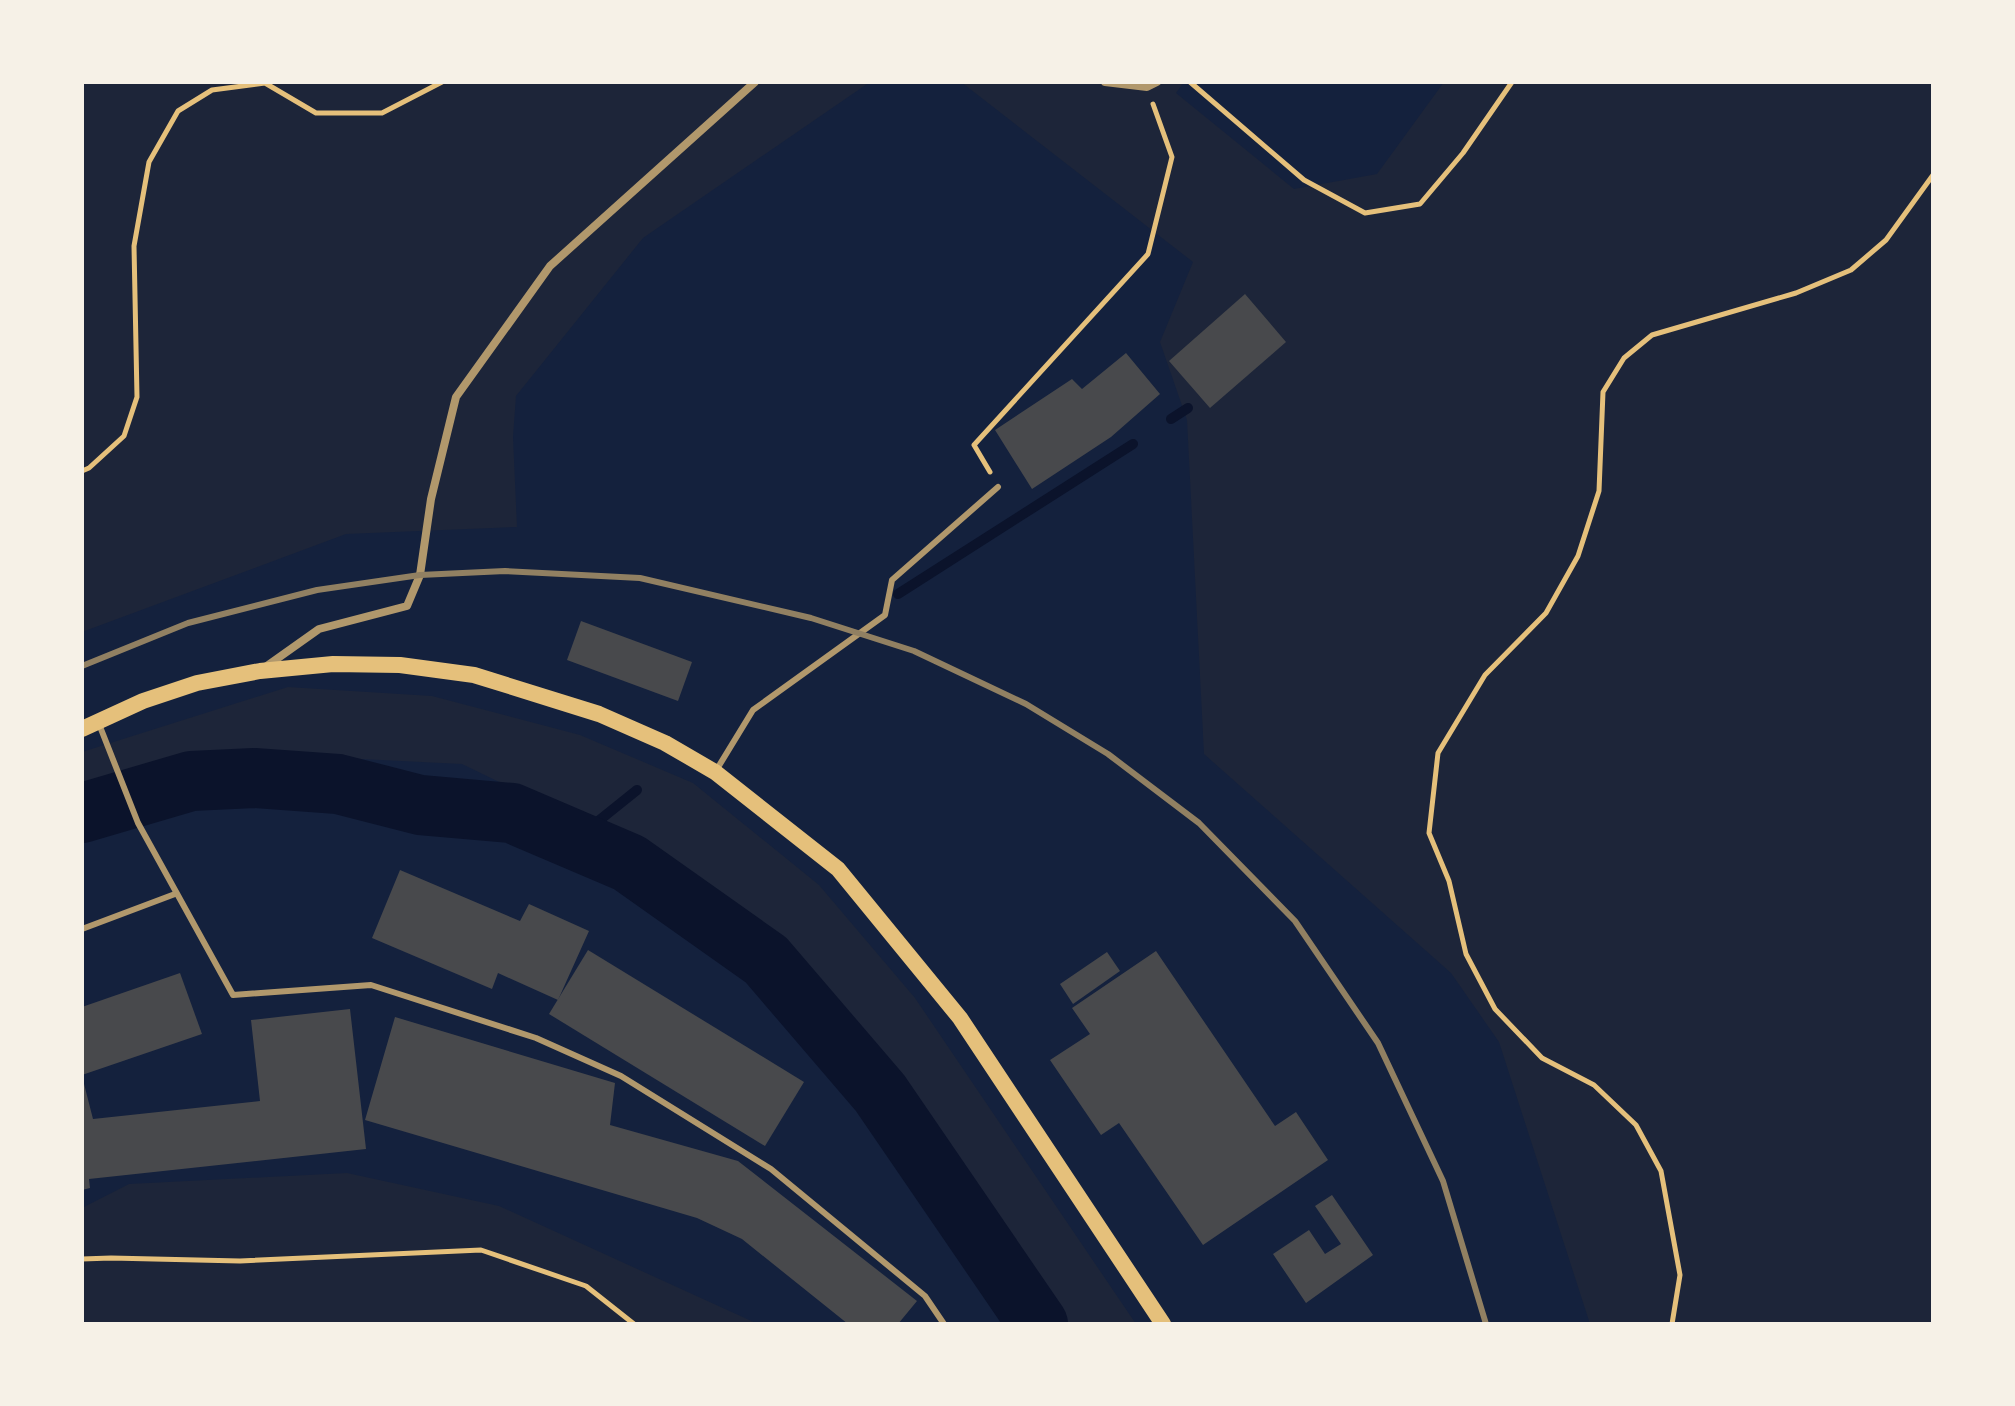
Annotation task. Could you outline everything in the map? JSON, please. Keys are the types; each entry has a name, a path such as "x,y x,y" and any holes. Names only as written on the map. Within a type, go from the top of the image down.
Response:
{"main road":[{"path":"82,729 143,701 197,683 260,671 333,664 400,665 474,675 599,714 665,743 715,772 838,869 960,1018 1163,1324"}],"street":[{"path":"260,671 319,629 407,606 420,575 431,499 456,397 550,266 755,82"},
{"path":"1105,82 1147,87 1157,82"}],"lane":[{"path":"715,772 753,710 885,615 892,580 998,487"},
{"path":"98,721 138,823 233,995 371,985 536,1038 621,1076 771,1169 925,1296 944,1324"},
{"path":"82,929 175,894"}],"path":[{"path":"82,471 124,436 137,397 134,246 149,162 178,111 212,90 265,83 316,113 382,113 442,82"},
{"path":"1190,82 1304,180 1365,213 1420,204 1463,153 1512,82"},
{"path":"998,487 974,445 1148,254 1172,157 1147,87"},
{"path":"1672,1324 1680,1275 1661,1171 1636,1125 1594,1085 1542,1058 1495,1009 1466,954 1449,881 1429,833 1438,753 1485,675 1546,613 1578,556 1599,491 1603,392 1624,358 1652,335 1796,293 1851,270 1886,240 1933,175"},
{"path":"82,1259 240,1261 481,1250 586,1286 634,1324"}],"shaded area":[{"path":"82,82 870,82 643,238 516,396 513,437 517,527 346,534 82,632"},
{"path":"961,82 1184,82 1176,93 1294,189 1377,174 1444,82 1933,82 1933,1324 1590,1324 1499,1042 1451,973 1204,754 1187,420 1160,342 1193,262"},
{"path":"288,687 432,696 580,735 693,783 819,885 915,998 1136,1324 1012,1324 872,1089 733,936 614,838 462,764 320,757 178,795 98,829 82,841 82,752"},
{"path":"347,1173 499,1206 758,1324 82,1324 82,1208 129,1184"}],"building":[{"path":"1245,294 1286,342 1210,408 1169,361"},
{"path":"1126,353 1160,394 1111,437 1032,489 995,430 1072,379 1082,389"},
{"path":"581,621 692,662 678,701 567,660"},
{"path":"400,870 520,921 529,904 589,931 558,1000 498,973 492,989 372,938"},
{"path":"588,950 804,1082 765,1146 549,1014"},
{"path":"1156,951 1275,1126 1296,1112 1328,1160 1203,1245 1119,1123 1101,1135 1050,1060 1090,1034 1072,1008"},
{"path":"1107,952 1120,971 1073,1004 1060,984"},
{"path":"180,973 202,1034 82,1075 82,1007"},
{"path":"350,1009 366,1149 89,1179 90,1188 82,1190 82,1076 93,1119 260,1101 251,1020"},
{"path":"395,1017 615,1083 610,1125 738,1161 917,1301 898,1324 848,1324 742,1239 697,1218 365,1120"},
{"path":"1332,1195 1373,1255 1306,1303 1273,1254 1309,1230 1325,1254 1341,1244 1315,1206"}],"waterway":[{"path":"1171,419 1188,408"},
{"path":"898,594 1133,444"},
{"path":"82,813 191,781 254,778 338,784 420,805 512,813 629,863 766,960 880,1093 1038,1324"},
{"path":"576,839 637,790"}],"railway":[{"path":"82,666 188,623 317,590 420,575 505,571 640,578 811,618 914,651 1026,704 1108,754 1199,823 1295,921 1378,1043 1443,1181 1486,1324"}]}
